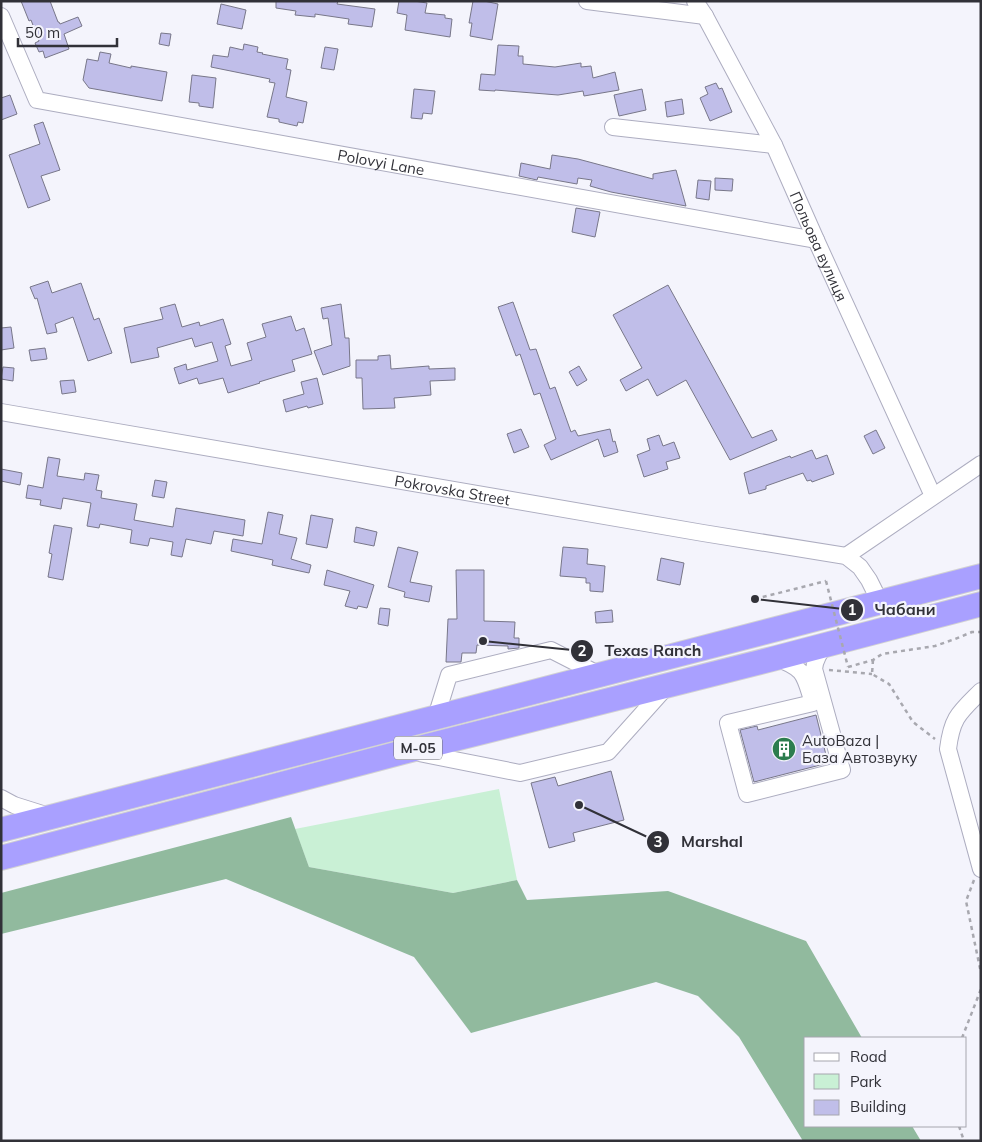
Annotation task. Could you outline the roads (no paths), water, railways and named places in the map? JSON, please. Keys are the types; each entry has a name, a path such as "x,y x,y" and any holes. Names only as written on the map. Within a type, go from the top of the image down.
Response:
{"highway":[{"name":"М-05","path":"1,830 981,576"},
{"name":"М-05","path":"1,858 407,751 668,686 981,604"}],"street":[{"path":"587,1 705,16"},
{"name":"Польова вулиця","path":"695,1 705,16 774,145 933,496"},
{"name":"Polovyi Lane","path":"1,16 37,100 816,240"},
{"path":"613,127 774,145"},
{"name":"Pokrovska Street","path":"1,412 846,556"},
{"path":"880,602 860,567 846,556 981,464"},
{"path":"776,658 788,662 804,674 813,703 728,723 747,794 842,770 814,669 819,653 826,644"},
{"path":"436,717 449,675 551,650 598,674"},
{"path":"407,751 520,773 608,752 668,686"},
{"path":"980,867 948,748 953,723 961,711 981,691"},
{"path":"1,798 14,805 52,817"}],"place":[{"name":"Чабани","path":"755,599"},
{"name":"Texas Ranch","path":"483,641"},
{"name":"AutoBaza | База Автозвуку","path":"784,749"},
{"name":"Marshal","path":"579,805"}]}
